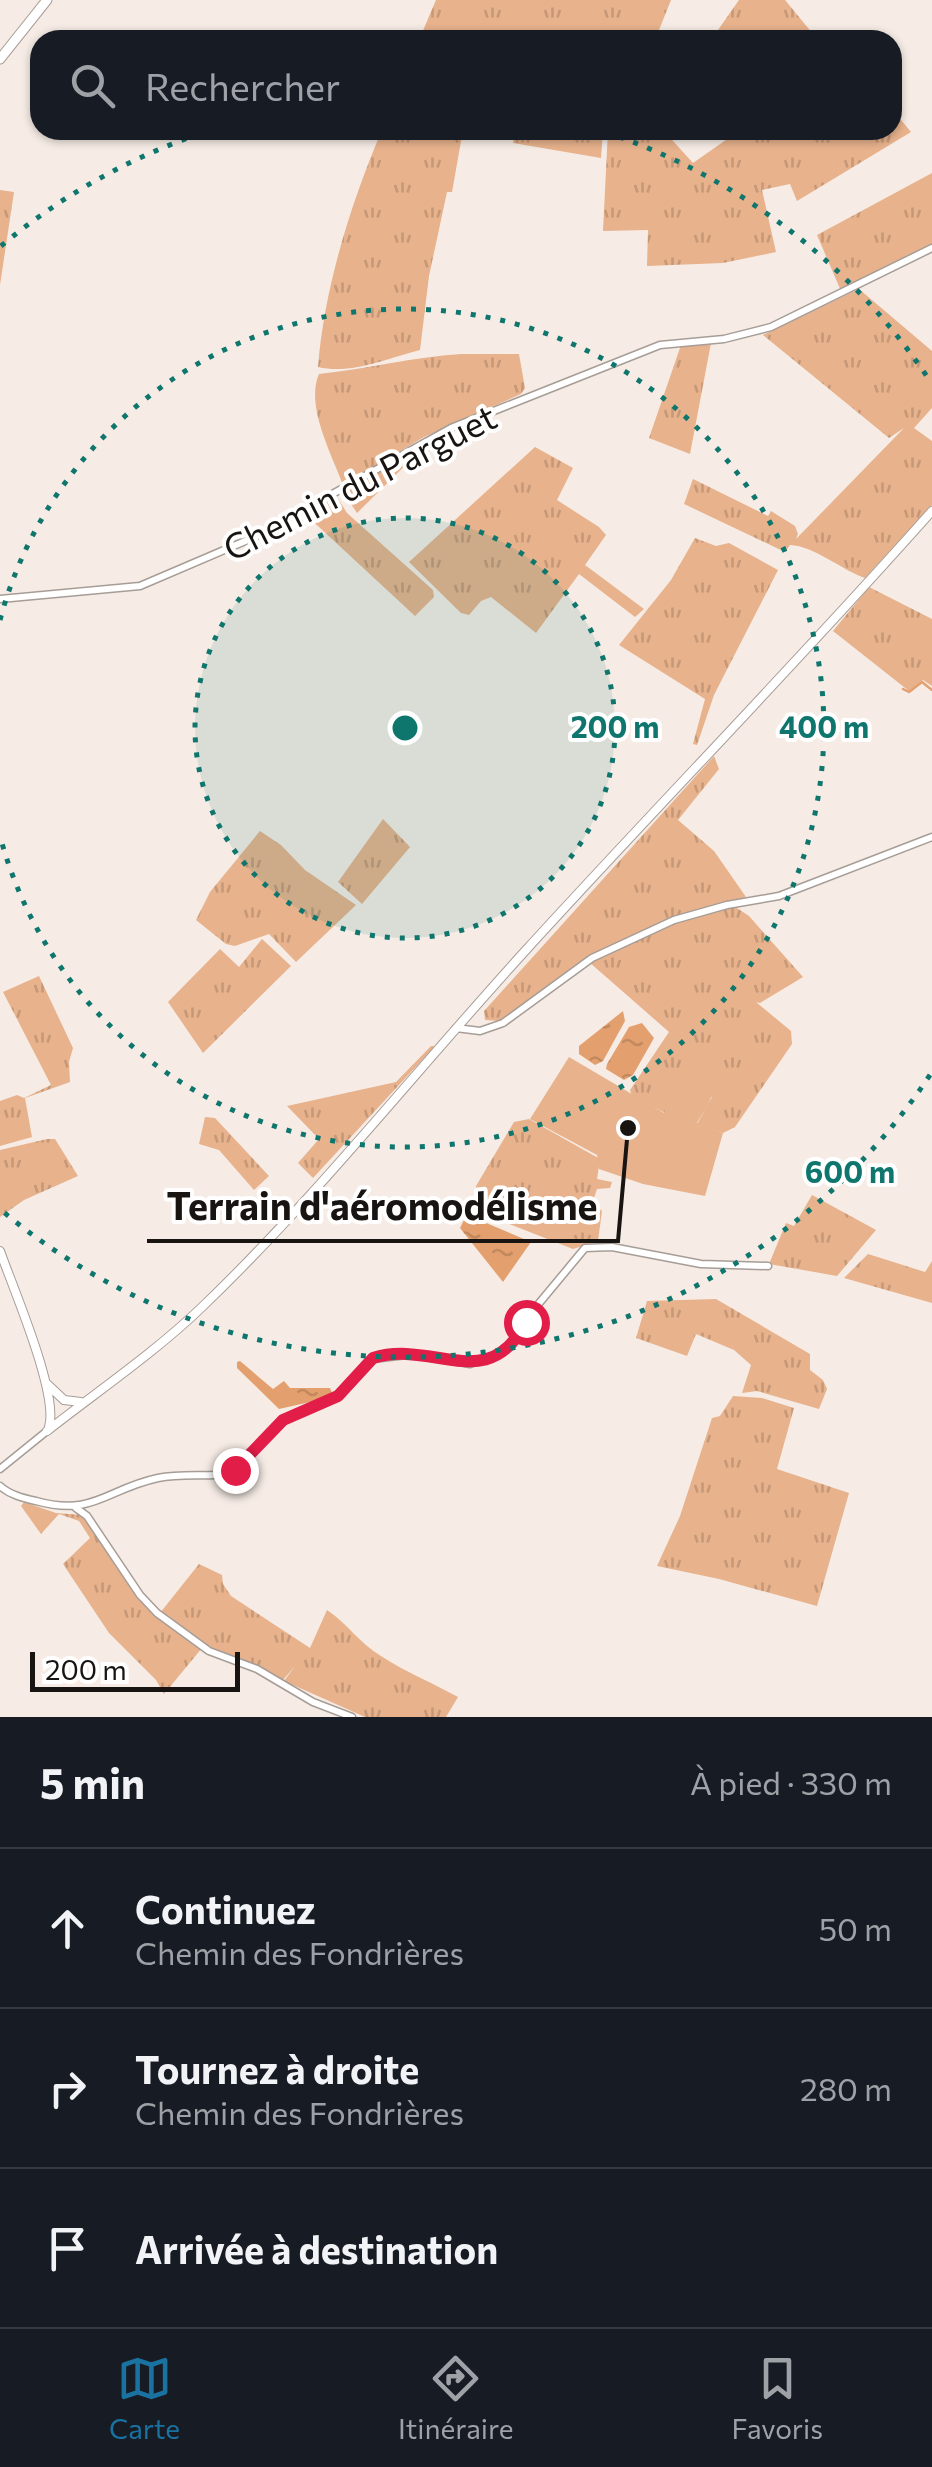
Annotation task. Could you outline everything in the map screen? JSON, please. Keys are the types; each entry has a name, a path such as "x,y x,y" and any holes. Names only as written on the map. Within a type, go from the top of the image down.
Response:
{"main road":[{"path":"0,60 48,0"}],"street":[{"name":"Chemin du Parguet","path":"0,599 140,586 257,536 451,428 660,344 724,339 771,327 932,248"},
{"path":"0,1469 201,1309 332,1170 454,1028 932,510"},
{"path":"454,1028 480,1030 504,1023 592,958 674,920 779,896 932,837"},
{"path":"0,1486 28,1499 76,1508 155,1478 229,1474 283,1420 338,1396 373,1358 414,1354 470,1364 488,1361 511,1345 530,1313 585,1248 612,1247 701,1264 768,1266"},
{"path":"0,1251 45,1380 51,1421 48,1431"},
{"path":"45,1380 66,1404 67,1416"},
{"path":"49,1397 54,1407 67,1416"},
{"path":"60,1398 85,1401"},
{"path":"76,1508 87,1516 140,1596 158,1613 210,1651 352,1717"}],"green space":[{"path":"436,0 671,0 659,30 423,30"},
{"path":"739,0 785,0 810,30 718,30"},
{"path":"902,121 911,132 902,137"},
{"path":"378,140 461,140 452,192 447,192 429,276 420,350 356,367 318,367 326,307 360,186"},
{"path":"513,140 602,140 601,158 513,143"},
{"path":"608,140 672,140 693,163 726,140 898,140 797,201 790,184 762,190 776,252 723,263 647,266 648,230 603,231"},
{"path":"932,173 932,245 841,291 817,235"},
{"path":"0,190 14,192 0,285"},
{"path":"859,289 932,351 932,408 914,428 932,441 932,505 865,578 799,546 790,545 785,552 684,504 693,479 768,516 771,511 795,526 796,539 904,428 889,438 763,335"},
{"path":"711,343 690,454 649,438 681,345"},
{"path":"461,354 519,354 525,388 521,394 424,437 343,485 318,415 315,400 319,374"},
{"path":"430,441 357,513 343,492"},
{"path":"535,447 573,468 557,500 606,535 585,565 644,609 635,617 579,574 536,633 491,597 481,601 469,615 461,613 409,562"},
{"path":"337,497 347,513 433,590 434,597 415,616 305,514"},
{"path":"695,538 716,546 729,543 778,570 714,695 697,745 693,744 705,699 619,645 671,580"},
{"path":"869,587 932,619 932,686 923,680 909,691 833,631"},
{"path":"714,756 719,769 678,820 714,851 746,897 672,919 588,956 499,1021 485,1020 484,1011"},
{"path":"383,819 410,847 362,904 338,882"},
{"path":"260,831 281,845 305,870 356,905 296,962 269,934 235,946 226,944 196,920 210,892"},
{"path":"734,906 749,916 803,977 756,1002 791,1031 792,1044 735,1127 723,1133 697,1124 712,1097 665,1113 632,1096 630,1090 669,1032 589,962 673,923"},
{"path":"262,939 291,966 203,1053 168,1002 220,949 239,967"},
{"path":"39,976 73,1048 70,1082 25,1098 32,1137 0,1146 0,1101 17,1095 24,1098 51,1085 3,992"},
{"path":"435,1046 313,1178 298,1163 319,1139 287,1106 396,1082"},
{"path":"569,1057 664,1113 673,1086 690,1078 709,1079 711,1096 697,1123 723,1133 705,1196 643,1184 599,1169 597,1155 530,1119"},
{"path":"205,1117 215,1118 269,1176 254,1190 219,1150 199,1144"},
{"path":"529,1119 600,1159 597,1179 612,1182 610,1188 597,1189 593,1201 602,1211 598,1241 573,1249 474,1210 476,1186 514,1122"},
{"path":"55,1139 78,1176 24,1200 0,1217 0,1150"},
{"path":"812,1195 876,1230 837,1276 769,1264 786,1223 794,1226"},
{"path":"868,1254 925,1272 932,1261 932,1303 844,1278"},
{"path":"716,1299 810,1354 810,1370 823,1380 827,1389 819,1409 757,1391 742,1393 751,1365 734,1350 696,1334 687,1356 636,1338 647,1301"},
{"path":"733,1396 762,1398 794,1408 777,1469 849,1493 817,1606 657,1566 680,1516 712,1418 720,1416"},
{"path":"24,1502 56,1513 83,1515 138,1597 202,1648 164,1694 156,1680 109,1633 63,1564 90,1538 79,1521 59,1514 41,1534 21,1506"},
{"path":"199,1564 222,1575 231,1596 310,1648 327,1610 373,1651 458,1697 446,1717 365,1717 284,1681 295,1666 283,1680 205,1645 160,1613"}],"water":[{"path":"623,1011 625,1021 603,1061 595,1065 579,1054 579,1046"},
{"path":"642,1023 654,1038 633,1075 624,1080 606,1069 607,1064 629,1027"},
{"path":"472,1217 531,1242 503,1282 460,1228 465,1218"},
{"path":"240,1361 273,1389 284,1381 290,1388 330,1388 332,1393 279,1409 237,1368"}],"waterway":[{"path":"903,689 909,692 922,682 932,690"}],"place":[{"name":"Terrain d'aéromodélisme","path":"628,1128"}],"route":[{"path":"235,1470 283,1420 338,1396 373,1358 414,1354 470,1364 488,1361 511,1345 526,1322"}]}
